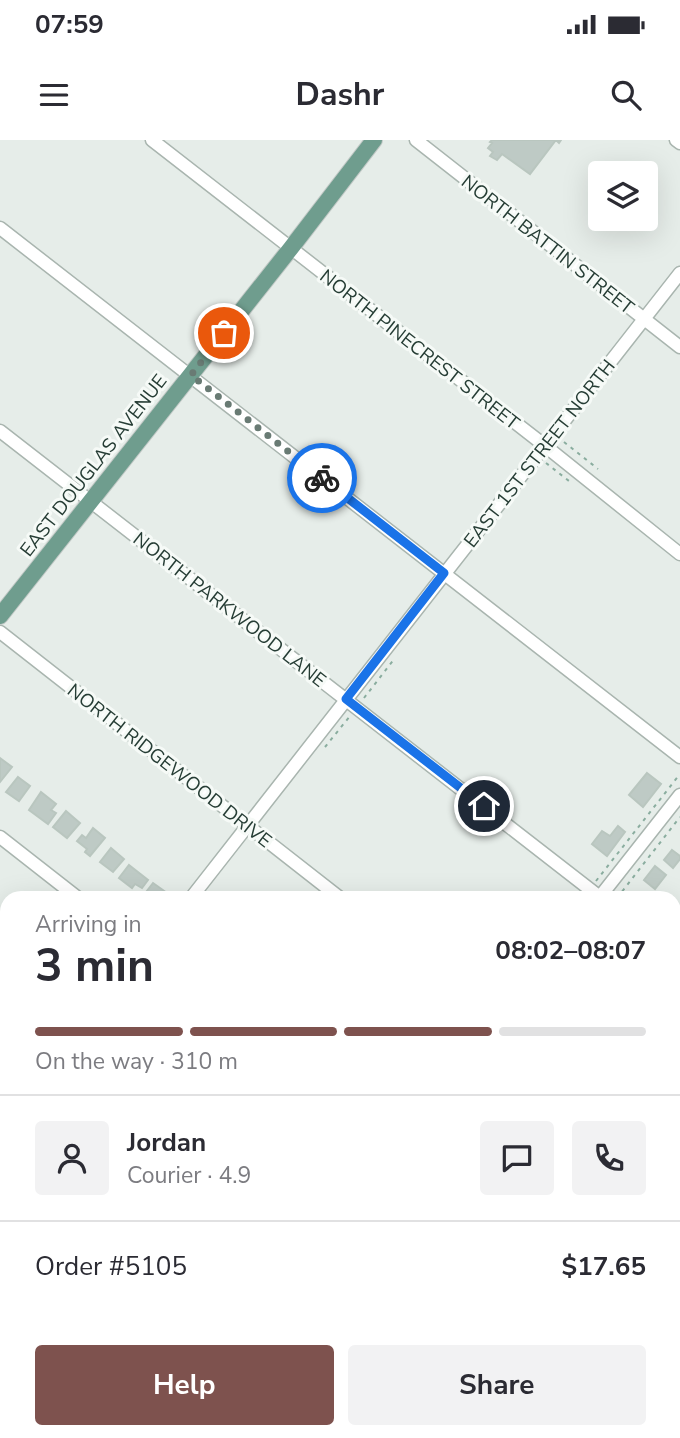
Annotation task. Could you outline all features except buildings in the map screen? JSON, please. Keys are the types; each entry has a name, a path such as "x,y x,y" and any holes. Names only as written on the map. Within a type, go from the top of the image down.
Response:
{"main road":[{"name":"EAST DOUGLAS AVENUE","path":"0,616 374,140"}],"street":[{"name":"NORTH PINECREST STREET","path":"152,140 680,554"},
{"name":"NORTH BATTIN STREET","path":"416,140 680,346"},
{"path":"0,228 680,757"},
{"name":"EAST 1ST STREET NORTH","path":"196,891 680,273"},
{"name":"NORTH PARKWOOD LANE","path":"0,431 593,891"},
{"name":"NORTH RIDGEWOOD DRIVE","path":"0,632 331,891"},
{"path":"601,891 680,795"},
{"path":"0,837 69,891"}],"path":[{"path":"563,442 598,469"},
{"path":"601,891 680,774"},
{"path":"622,891 680,817"}],"way so far":[{"path":"224,333 191,375 322,478"}],"route":[{"path":"322,478 444,573 346,699 484,806"}]}
